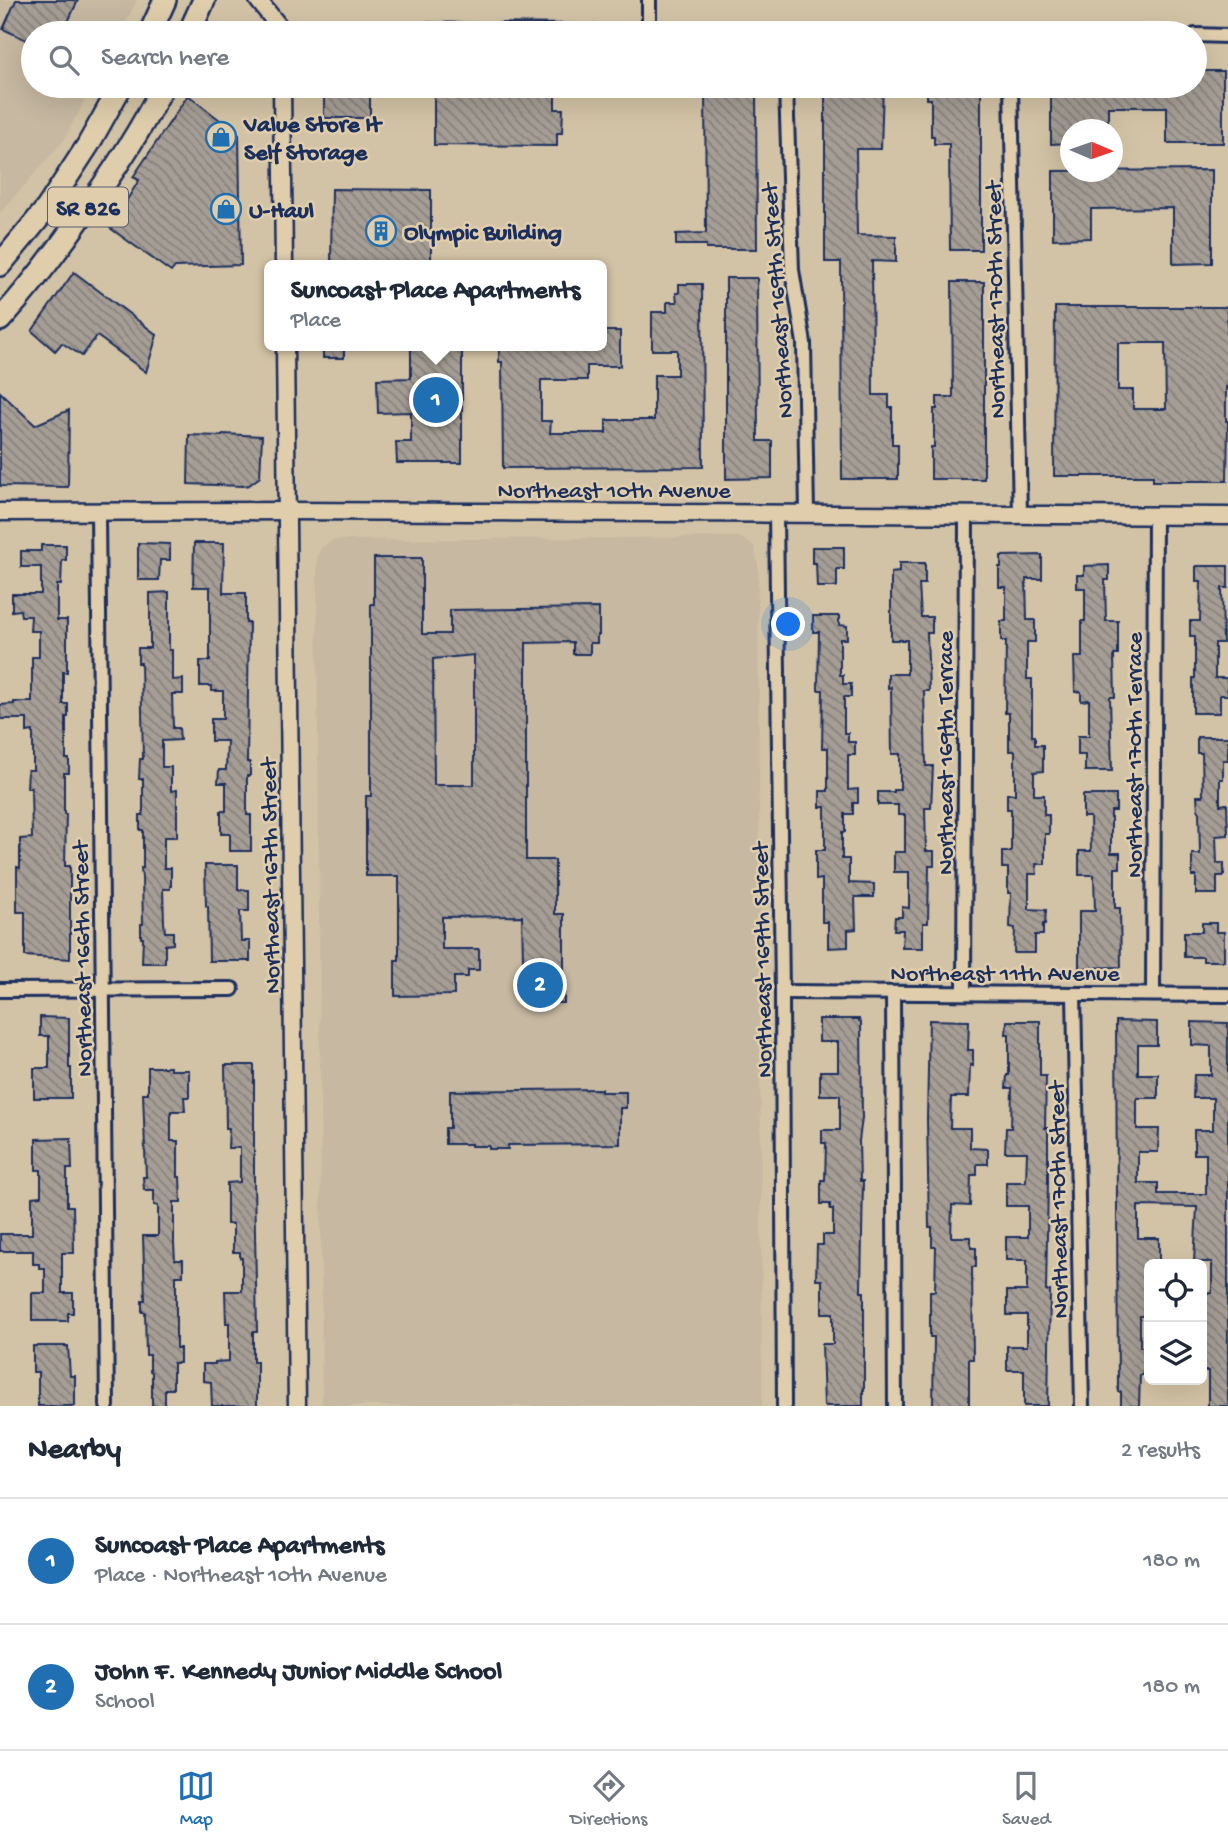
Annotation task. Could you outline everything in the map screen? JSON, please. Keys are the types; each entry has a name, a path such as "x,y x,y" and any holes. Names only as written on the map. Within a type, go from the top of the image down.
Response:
{"main road":[{"path":"155,21 165,0"},
{"path":"194,21 204,0"},
{"name":"SR 826","path":"0,265 47,208 88,145 114,98"},
{"name":"SR 826","path":"0,320 29,288 107,181 157,98"}],"street":[{"path":"258,0 274,21"},
{"path":"649,0 649,21"},
{"path":"1207,35 1228,36"},
{"path":"282,98 284,260"},
{"name":"Northeast 169th Street","path":"786,98 792,270 804,343 807,513"},
{"name":"Northeast 170th Street","path":"1011,98 1020,514"},
{"name":"Northeast 167th Street","path":"285,351 297,1406"},
{"name":"Northeast 10th Avenue","path":"0,512 1228,516"},
{"name":"Northeast 166th Street","path":"98,512 107,1406"},
{"name":"Northeast 169th Street","path":"776,513 785,1406"},
{"name":"Northeast 169th Terrace","path":"964,993 966,514"},
{"name":"Northeast 170th Terrace","path":"1153,994 1155,515"},
{"path":"0,990 232,989"},
{"name":"Northeast 11th Avenue","path":"782,992 1228,995"},
{"path":"893,993 895,1406"},
{"name":"Northeast 170th Street","path":"1074,994 1082,1406"}],"shaded area":[{"path":"0,0 137,0 126,21 21,21 21,98 86,98 64,140 0,213"},
{"path":"739,537 754,546 758,563 762,1406 322,1406 317,558 321,548 333,540"}],"building":[{"path":"16,0 78,0 68,21 21,21 21,37 3,29"},
{"path":"1207,71 1223,71 1223,143 1167,143 1167,107 1108,107 1108,119 1060,119 1060,144 1051,144 1051,98 1207,98"},
{"path":"186,98 192,98 239,135 241,265 175,267 171,272 110,228 139,180 133,177"},
{"path":"324,98 370,98 370,118 324,118"},
{"path":"434,98 555,98 555,109 563,109 562,133 557,133 557,146 434,145"},
{"path":"705,98 756,98 757,249 706,249 706,245 676,245 676,234 706,233"},
{"path":"825,98 883,98 881,149 856,149 857,235 896,236 896,262 872,261 873,395 889,395 889,407 892,407 892,444 898,444 898,479 842,479 841,262 825,262"},
{"path":"981,98 981,250 950,250 949,144 934,144 934,136 931,136 931,99 927,99"},
{"path":"1212,170 1212,263 1173,264 1173,208 1091,209 1091,238 1053,239 1053,171 1060,171 1060,182 1123,182 1123,171"},
{"name":"Olympic Building","path":"332,189 431,190 431,260 331,260"},
{"path":"74,272 157,335 146,372 97,336 82,356 62,343 55,351 32,331"},
{"path":"726,278 757,278 758,441 772,441 772,478 726,479"},
{"path":"952,282 984,282 984,479 931,479 931,447 934,447 934,409 937,409 937,397 953,397"},
{"path":"679,284 702,284 703,467 503,468 502,362 499,362 499,351 607,351 607,331 620,331 620,366 587,366 587,380 541,380 541,421 551,421 550,433 606,433 606,420 654,420 654,375 677,375 677,350 652,350 652,312 667,312 667,302 677,302 676,293 679,293"},
{"path":"1055,307 1227,307 1227,481 1153,481 1153,476 1054,476","holes":["1118,343 1165,343 1166,409 1133,409 1133,390 1118,390"]},
{"path":"323,351 344,351 344,358 323,358"},
{"path":"411,351 462,351 462,463 397,463 396,442 411,442 411,412 378,413 377,379 411,378"},
{"path":"0,392 35,425 69,410 68,487 0,486"},
{"path":"189,435 262,436 260,477 243,486 188,484"},
{"path":"138,543 170,544 170,560 160,560 159,580 138,580"},
{"path":"194,543 224,543 223,593 246,593 246,622 249,622 247,762 250,762 250,776 247,776 247,815 251,815 251,851 230,851 230,834 221,834 221,811 226,811 226,783 218,783 219,770 226,770 227,741 211,741 211,719 223,719 223,691 212,691 212,686 200,686 200,661 210,661 210,587 193,587"},
{"path":"41,545 66,545 66,560 62,560 61,585 57,585 57,620 67,620 67,672 63,672 63,704 68,704 66,759 69,759 69,773 64,773 64,814 65,866 70,866 70,959 25,956 25,912 17,912 17,867 20,868 20,839 32,838 31,788 27,788 28,770 33,770 33,731 27,732 27,719 0,719 0,705 32,702 32,657 39,657 39,631 30,631 31,616 21,616 20,610 12,611 12,594 41,594 41,567 21,567 21,551 41,551"},
{"path":"812,547 844,547 844,569 837,569 837,587 817,587"},
{"path":"1042,555 1042,579 1026,579 1027,620 1035,620 1035,642 1027,642 1027,679 1032,679 1032,736 1035,736 1035,745 1043,745 1043,771 1034,772 1034,795 1044,795 1044,815 1049,815 1049,834 1045,834 1045,864 1036,864 1037,874 1029,874 1029,909 1046,910 1043,935 1035,935 1035,953 1014,953 1015,928 1010,927 1011,893 1008,893 1008,868 1002,868 1002,852 1011,852 1011,809 1007,809 1007,794 1015,794 1015,751 1009,751 1009,713 1005,713 1006,641 1001,641 1001,621 1006,621 1006,587 999,587 999,567 1001,556"},
{"path":"374,558 422,558 422,634 450,634 450,610 599,608 599,635 597,643 590,643 590,654 573,654 573,642 526,643 526,860 555,860 555,914 564,914 564,1003 525,1003 522,916 442,917 442,949 479,949 479,970 468,970 468,977 454,977 454,995 395,996 395,960 399,960 399,876 366,876 366,796 371,796 371,604 374,604","holes":["474,655 474,785 434,785 433,659"]},
{"path":"899,563 925,563 925,584 919,584 921,617 932,617 932,633 927,633 929,691 924,691 926,766 933,766 931,808 925,808 926,851 934,851 934,866 929,866 928,923 923,923 923,948 902,948 903,930 894,930 895,917 902,917 902,907 909,908 909,872 894,872 894,852 905,852 905,815 898,815 898,805 878,805 878,792 900,790 900,754 892,754 891,687 888,688 888,674 907,674 907,640 891,640 891,573 899,572"},
{"path":"1109,565 1109,580 1105,580 1106,621 1118,621 1118,655 1114,655 1115,697 1110,697 1112,771 1085,771 1085,755 1078,755 1078,736 1089,736 1089,700 1081,701 1081,692 1075,692 1074,657 1082,657 1085,588 1077,588 1077,575 1084,575 1084,566"},
{"path":"1196,566 1228,566 1228,588 1222,588 1223,643 1215,643 1215,678 1227,678 1228,695 1220,695 1220,713 1193,713 1195,636 1190,636 1190,621 1200,621 1201,581 1196,581"},
{"path":"169,592 172,680 183,679 183,694 172,694 173,728 179,728 180,740 162,741 162,767 171,767 171,791 177,790 177,837 164,837 164,868 171,868 171,886 170,889 163,889 164,922 165,932 173,932 173,944 165,945 165,963 142,963 143,830 140,830 140,815 143,815 143,779 139,779 140,759 143,759 141,663 138,663 138,648 150,648 150,593"},
{"path":"813,616 839,616 839,625 847,626 847,639 840,639 840,675 843,675 843,684 851,684 851,697 844,697 844,733 848,733 848,742 855,742 855,755 848,755 848,790 858,789 858,803 853,803 853,814 845,814 842,859 849,859 849,883 874,884 874,897 855,897 856,929 848,930 848,947 828,948 828,922 822,922 822,879 816,880 816,850 825,850 825,807 820,807 820,791 828,791 828,748 822,748 823,690 818,690 819,632 813,632"},
{"path":"1197,737 1228,737 1228,760 1223,760 1223,779 1220,779 1220,805 1227,804 1228,835 1216,836 1217,863 1224,863 1224,876 1217,876 1217,894 1196,894 1196,876 1192,876 1192,854 1200,854 1197,796 1203,796 1202,753 1197,753"},
{"path":"1083,795 1116,795 1116,811 1111,811 1111,853 1120,853 1120,868 1115,868 1115,908 1120,908 1121,967 1079,968 1079,911 1095,911 1094,875 1079,875 1079,851 1091,851 1090,817 1083,817"},
{"path":"205,865 238,865 238,890 249,890 249,911 240,911 241,941 250,941 250,961 209,961"},
{"path":"1202,923 1216,923 1216,932 1224,932 1224,961 1184,957 1184,932 1202,932"},
{"path":"40,1017 69,1018 71,1098 34,1098 34,1068 49,1068 49,1036 40,1036"},
{"path":"819,1019 859,1019 861,1022 862,1118 859,1141 860,1181 863,1181 863,1406 824,1406 822,1344 833,1344 833,1313 822,1313 822,1280 816,1280 817,1245 823,1245 823,1235 833,1235 833,1209 830,1209 830,1204 821,1204 826,1143 822,1143 822,1130 840,1130 840,1095 820,1095 820,1071 838,1071 838,1042 819,1042"},
{"path":"929,1020 969,1021 968,1050 973,1050 973,1066 970,1065 969,1097 951,1097 950,1128 970,1128 970,1148 988,1149 988,1164 977,1164 977,1175 971,1175 970,1206 952,1205 951,1237 971,1237 971,1248 976,1248 976,1267 972,1267 973,1359 969,1359 969,1406 933,1406 934,1337 930,1337 930,1291 935,1291 936,1247 932,1247 932,1227 929,1227"},
{"path":"1007,1021 1040,1021 1040,1076 1046,1076 1046,1291 1050,1291 1048,1406 1024,1406 1024,1370 1007,1370 1007,1346 1027,1346 1027,1315 1007,1315 1007,1291 1027,1291 1027,1260 1006,1260 1006,1237 1028,1237 1028,1206 1006,1206 1006,1182 1026,1182 1027,1152 1005,1152 1006,1128 1011,1128 1012,1088 1006,1088 1009,1075"},
{"path":"1116,1021 1157,1022 1157,1045 1138,1045 1138,1074 1158,1074 1158,1098 1137,1098 1137,1129 1159,1129 1158,1152 1138,1152 1138,1183 1158,1183 1158,1194 1206,1194 1206,1154 1194,1154 1194,1130 1213,1130 1213,1098 1193,1098 1194,1075 1211,1075 1211,1046 1192,1045 1192,1022 1228,1023 1228,1406 1208,1406 1207,1293 1212,1293 1212,1262 1207,1262 1207,1259 1194,1259 1197,1207 1138,1206 1138,1238 1159,1238 1159,1259 1144,1259 1144,1316 1140,1316 1140,1347 1144,1347 1144,1370 1143,1375 1140,1375 1139,1406 1121,1406 1121,1392 1118,1392"},
{"path":"225,1065 254,1065 257,1332 253,1332 253,1362 257,1362 257,1406 212,1406 211,1382 203,1381 203,1364 229,1361 229,1323 226,1323 225,1291 242,1291 242,1258 240,1252 233,1252 233,1224 227,1224 227,1183 240,1182 240,1148 228,1148"},
{"path":"148,1067 189,1070 189,1097 184,1097 185,1111 171,1111 171,1141 178,1141 181,1202 174,1202 175,1260 183,1260 183,1276 176,1276 176,1348 180,1348 180,1363 173,1363 173,1389 165,1389 165,1406 152,1406 152,1372 150,1355 146,1355 145,1312 142,1312 142,1300 145,1300 143,1236 158,1236 158,1206 154,1205 154,1190 144,1190 143,1177 146,1177 143,1093 148,1093"},
{"path":"601,1089 601,1092 626,1092 626,1108 620,1108 620,1144 508,1145 508,1149 489,1149 489,1146 445,1144 445,1128 450,1128 450,1091"},
{"path":"71,1138 72,1169 67,1169 67,1206 73,1206 74,1253 62,1253 62,1293 73,1293 73,1313 68,1313 68,1321 32,1321 32,1293 45,1293 45,1268 33,1264 33,1251 0,1251 0,1234 32,1234 32,1197 41,1196 41,1170 36,1170 36,1139"},
{"path":"33,1346 68,1346 70,1376 75,1376 75,1406 38,1406 38,1372 33,1372"}],"place":[{"name":"Value Store It Self Storage","path":"221,137"},
{"name":"U-Haul","path":"226,209"},
{"name":"Olympic Building","path":"381,231"},
{"name":"Suncoast Place Apartments","path":"436,400"},
{"name":"John F. Kennedy Junior Middle School","path":"540,985"}]}
